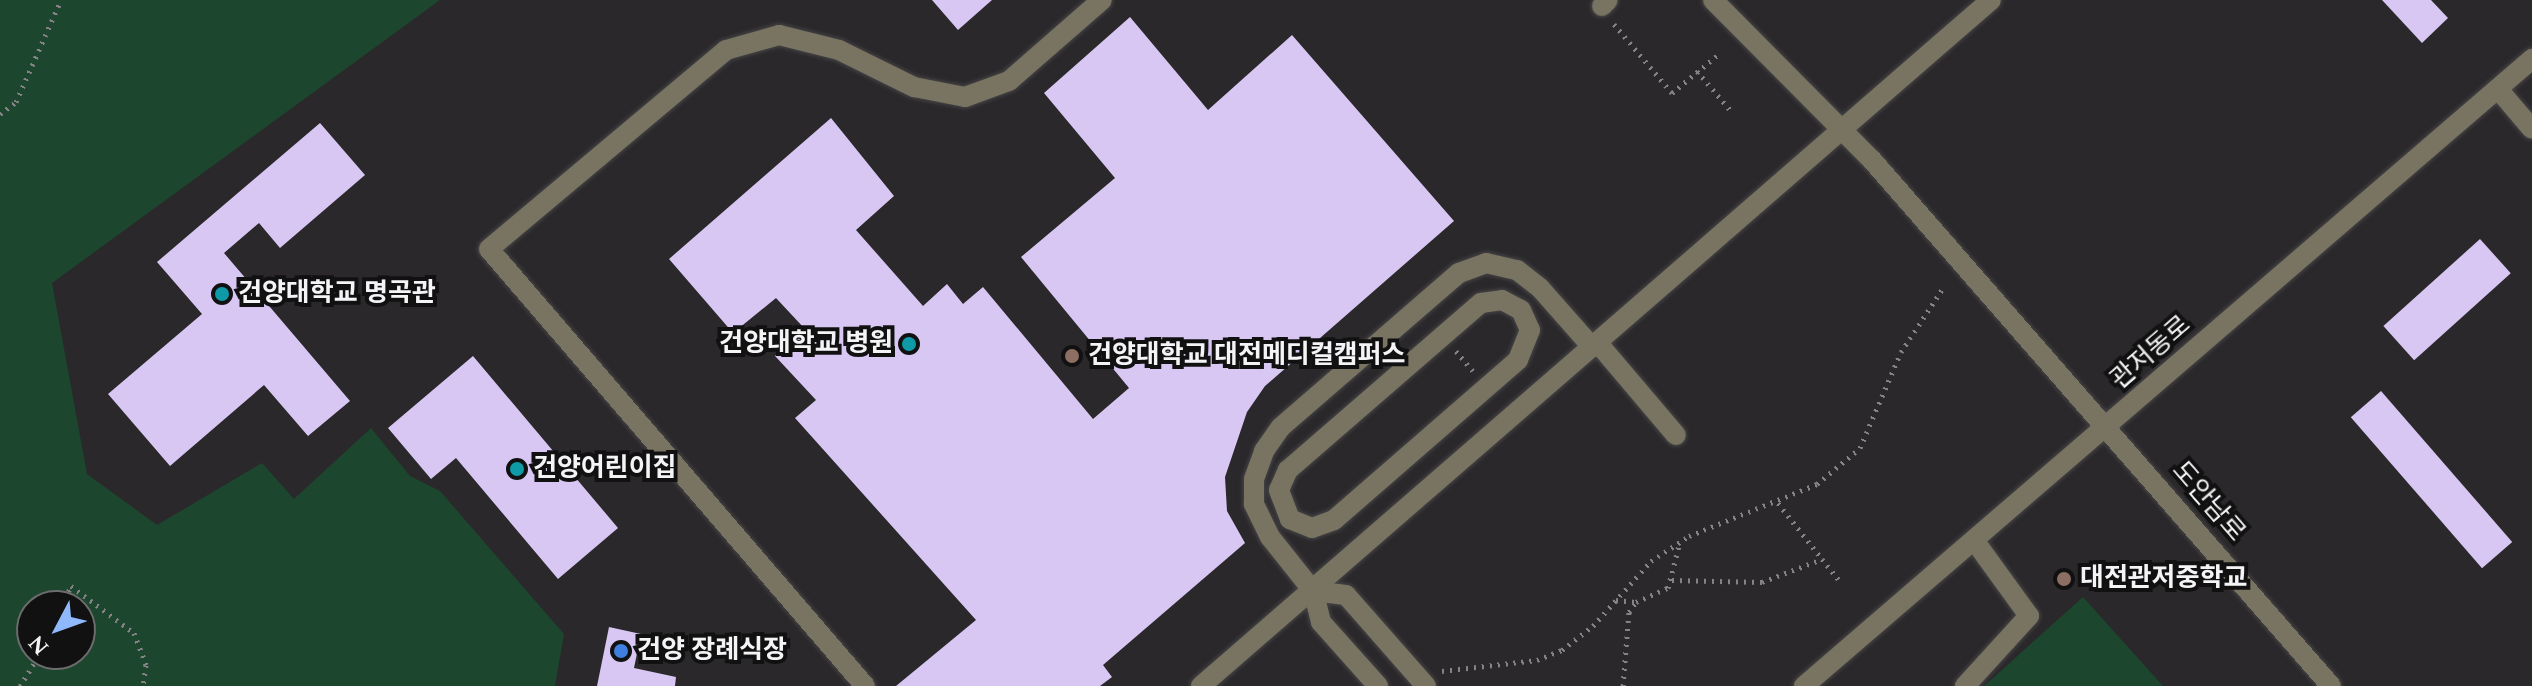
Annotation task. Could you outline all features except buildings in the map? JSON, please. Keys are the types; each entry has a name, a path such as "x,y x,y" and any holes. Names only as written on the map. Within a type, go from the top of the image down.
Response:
{"street":[{"name":"도안남로","path":"1713,0 1840,129 2108,424 2331,686"},
{"path":"1201,686 1991,0"},
{"path":"865,686 489,249 726,50 779,35 839,50 914,87 965,97 1009,81 1099,1"},
{"name":"관저동로","path":"1804,686 2532,59"},
{"path":"2498,89 2532,129"},
{"path":"1378,686 1321,622 1313,591 1262,521 1254,504 1254,479 1264,451 1281,427 1459,273 1486,263 1517,270 1540,288 1595,344 1676,435"},
{"path":"1262,521 1279,495 1481,303 1502,300 1521,310 1530,341 1518,360 1334,520 1312,528 1279,495 1264,451"},
{"path":"1965,686 2029,616 1974,540"},
{"path":"1313,591 1346,595 1426,686"}],"path":[{"path":"0,114 16,102 61,0"},
{"path":"1614,24 1672,93 1720,53"},
{"path":"1697,71 1732,112"},
{"path":"1442,671 1537,660 1562,650 1651,561 1680,542 1716,522 1778,503 1817,484 1860,448 1901,352 1943,288"},
{"path":"1449,343 1481,381"},
{"path":"1778,503 1838,579"},
{"path":"1615,600 1636,602 1654,598 1672,580 1680,542"},
{"path":"1672,580 1762,582 1822,559"},
{"path":"1623,686 1629,612 1636,602"},
{"path":"96,605 134,633 146,665 143,686"}],"green space":[{"path":"0,0 440,0 52,283 87,474 157,525 262,463 294,499 371,428 410,476 440,491 564,634 555,686 0,686"},
{"path":"2083,597 2163,686 1984,686"}],"place":[{"name":"건양대학교 명곡관","path":"222,294"},
{"name":"건양대학교 병원","path":"909,344"},
{"name":"건양대학교 대전메디컬캠퍼스","path":"1072,356"},
{"name":"건양어린이집","path":"517,469"},
{"name":"대전관저중학교","path":"2064,579"},
{"name":"건양 장례식장","path":"621,651"}]}
